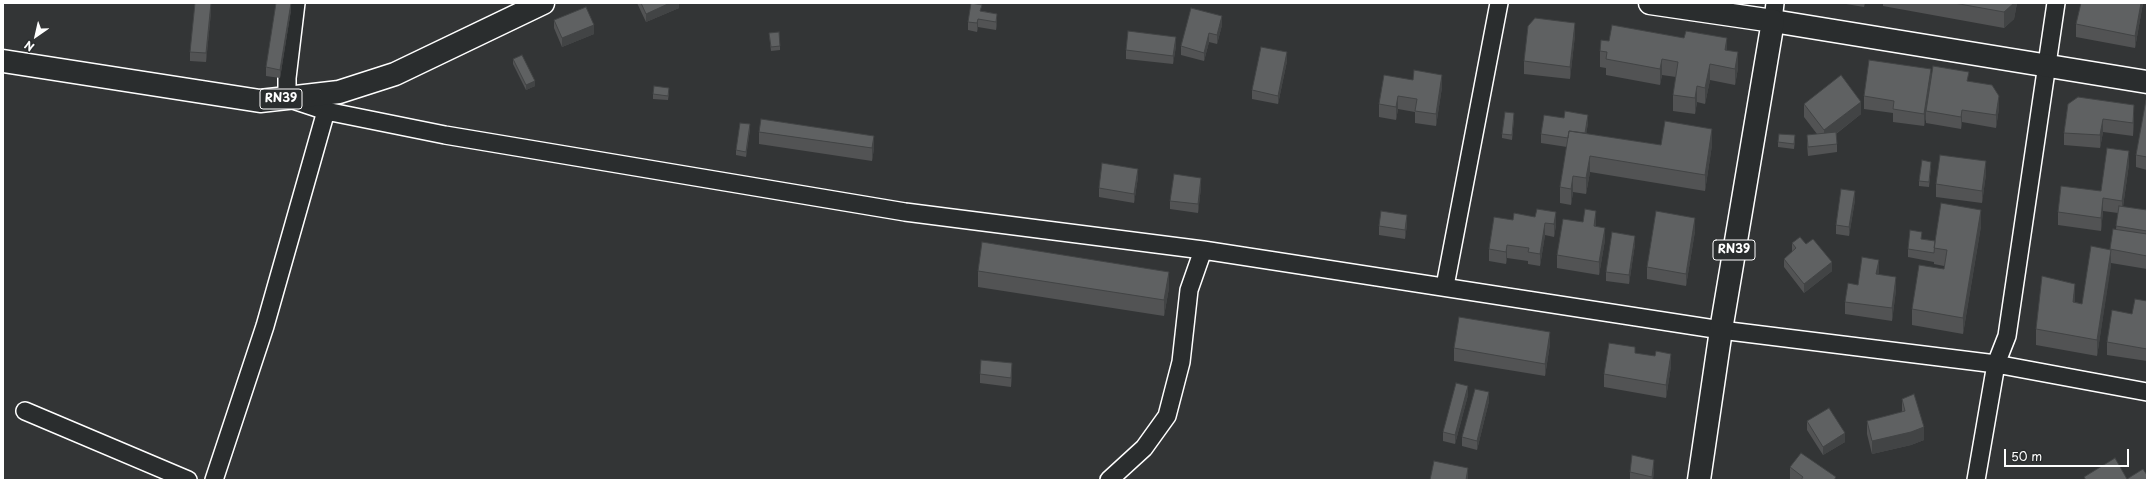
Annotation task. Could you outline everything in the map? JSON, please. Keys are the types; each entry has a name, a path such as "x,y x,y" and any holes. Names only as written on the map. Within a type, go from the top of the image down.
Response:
{"main road":[{"name":"RN39","path":"3,61 260,101 288,98 339,92 395,74 543,3"},
{"path":"1650,3 1774,12 2047,67 2147,82"},
{"name":"RN39","path":"1699,480 1721,330 1774,12"}],"street":[{"path":"296,3 287,78 288,98 326,111 445,135 905,212 1203,250 1445,286 1721,330 1996,364 2147,392"},
{"path":"1445,286 1499,3"},
{"path":"1976,480 1996,364 2007,336 2056,3"},
{"path":"214,480 266,326 326,111"},
{"path":"1109,480 1144,448 1168,416 1181,362 1189,290 1203,250"},
{"path":"25,410 188,480"}],"building":[{"path":"195,3 211,3 206,53 190,52"},
{"path":"276,3 291,3 280,70 266,67"},
{"path":"641,3 670,3 646,14"},
{"path":"971,3 982,5 980,11 997,14 996,22 978,19 977,23 968,22"},
{"path":"1954,3 2014,3 2004,12"},
{"path":"2081,3 2141,3 2135,36 2076,24"},
{"path":"586,7 594,25 562,38 554,20"},
{"path":"1191,8 1222,16 1217,35 1209,33 1204,53 1181,46"},
{"path":"1535,18 1575,23 1570,67 1524,61 1528,26"},
{"path":"1612,25 1684,38 1686,31 1727,38 1725,50 1738,52 1735,69 1710,64 1705,88 1697,86 1695,98 1673,95 1678,62 1662,59 1660,69 1606,59 1607,52 1600,51 1601,40 1609,41"},
{"path":"1128,31 1176,37 1173,56 1126,50"},
{"path":"779,32 780,46 771,47 769,33"},
{"path":"1261,47 1287,52 1278,96 1252,90"},
{"path":"522,55 535,81 526,85 513,59"},
{"path":"1869,60 1931,69 1924,114 1893,109 1894,101 1864,96"},
{"path":"1933,66 1969,72 1967,81 1992,85 1999,96 1996,115 1962,110 1961,117 1926,111"},
{"path":"1414,70 1442,75 1436,114 1415,111 1417,99 1398,96 1396,107 1379,104 1384,75 1413,80"},
{"path":"1841,75 1861,102 1824,130 1804,104"},
{"path":"654,86 669,88 668,96 653,94"},
{"path":"2078,97 2134,105 2133,123 2103,119 2100,135 2064,133 2068,104"},
{"path":"2147,100 2147,157 2136,155"},
{"path":"1565,111 1588,115 1585,133 1569,131 1568,138 1541,134 1544,115 1564,118"},
{"path":"1505,112 1514,113 1512,135 1502,134"},
{"path":"761,119 874,136 872,148 759,132"},
{"path":"1665,121 1712,129 1705,175 1590,156 1586,178 1573,176 1571,189 1560,187 1569,131 1661,145"},
{"path":"740,123 750,124 746,152 736,150"},
{"path":"1836,132 1837,144 1808,147 1807,135"},
{"path":"1779,134 1795,135 1794,144 1778,142"},
{"path":"2107,148 2129,151 2122,201 2103,198 2101,218 2058,212 2061,186 2101,191"},
{"path":"1940,155 1986,161 1982,191 1936,184"},
{"path":"1922,160 1931,162 1929,182 1919,181"},
{"path":"1102,163 1138,169 1134,194 1099,188"},
{"path":"1174,174 1201,178 1198,204 1170,201"},
{"path":"1841,189 1855,191 1849,227 1836,225"},
{"path":"1941,203 1981,210 1963,318 1912,309 1919,265 1944,269 1947,250 1934,248"},
{"path":"2119,206 2147,210 2147,231 2116,226"},
{"path":"1537,209 1556,212 1554,224 1545,223 1540,254 1528,252 1529,248 1507,245 1506,252 1489,249 1494,217 1513,220 1514,213 1535,217"},
{"path":"1585,209 1596,211 1594,226 1605,228 1599,262 1557,255 1563,219 1583,222"},
{"path":"1381,211 1407,215 1405,230 1379,226"},
{"path":"1656,211 1695,218 1686,274 1647,267"},
{"path":"2113,229 2147,234 2147,256 2110,249"},
{"path":"1910,230 1922,232 1921,239 1935,241 1934,253 1908,249"},
{"path":"1612,232 1635,236 1629,275 1606,272"},
{"path":"1800,237 1806,244 1813,239 1832,262 1804,284 1784,259 1796,248 1792,243"},
{"path":"982,242 1169,272 1164,300 978,271"},
{"path":"2091,246 2111,250 2097,340 2036,329 2042,276 2075,284 2073,302 2082,304"},
{"path":"1862,257 1879,260 1876,274 1896,277 1892,308 1845,302 1848,283 1858,285"},
{"path":"2135,299 2147,301 2147,349 2107,342 2112,310 2132,314"},
{"path":"1459,317 1550,332 1545,364 1454,348"},
{"path":"1609,343 1635,347 1635,353 1655,356 1656,351 1671,354 1666,385 1604,374"},
{"path":"981,360 1012,363 1011,378 980,374"},
{"path":"1456,383 1468,386 1455,435 1443,432"},
{"path":"1475,389 1489,392 1477,441 1462,437"},
{"path":"1914,394 1924,427 1911,432 1872,441 1867,421 1905,411 1902,399"},
{"path":"1829,408 1845,433 1823,447 1807,421"},
{"path":"1801,453 1836,477 1834,480 1801,480 1803,477 1790,467"},
{"path":"1632,455 1654,460 1652,477 1630,472"},
{"path":"2115,458 2127,479 2143,469 2147,475 2147,480 2086,480 2084,477"},
{"path":"1434,461 1468,468 1466,480 1430,480"}]}
